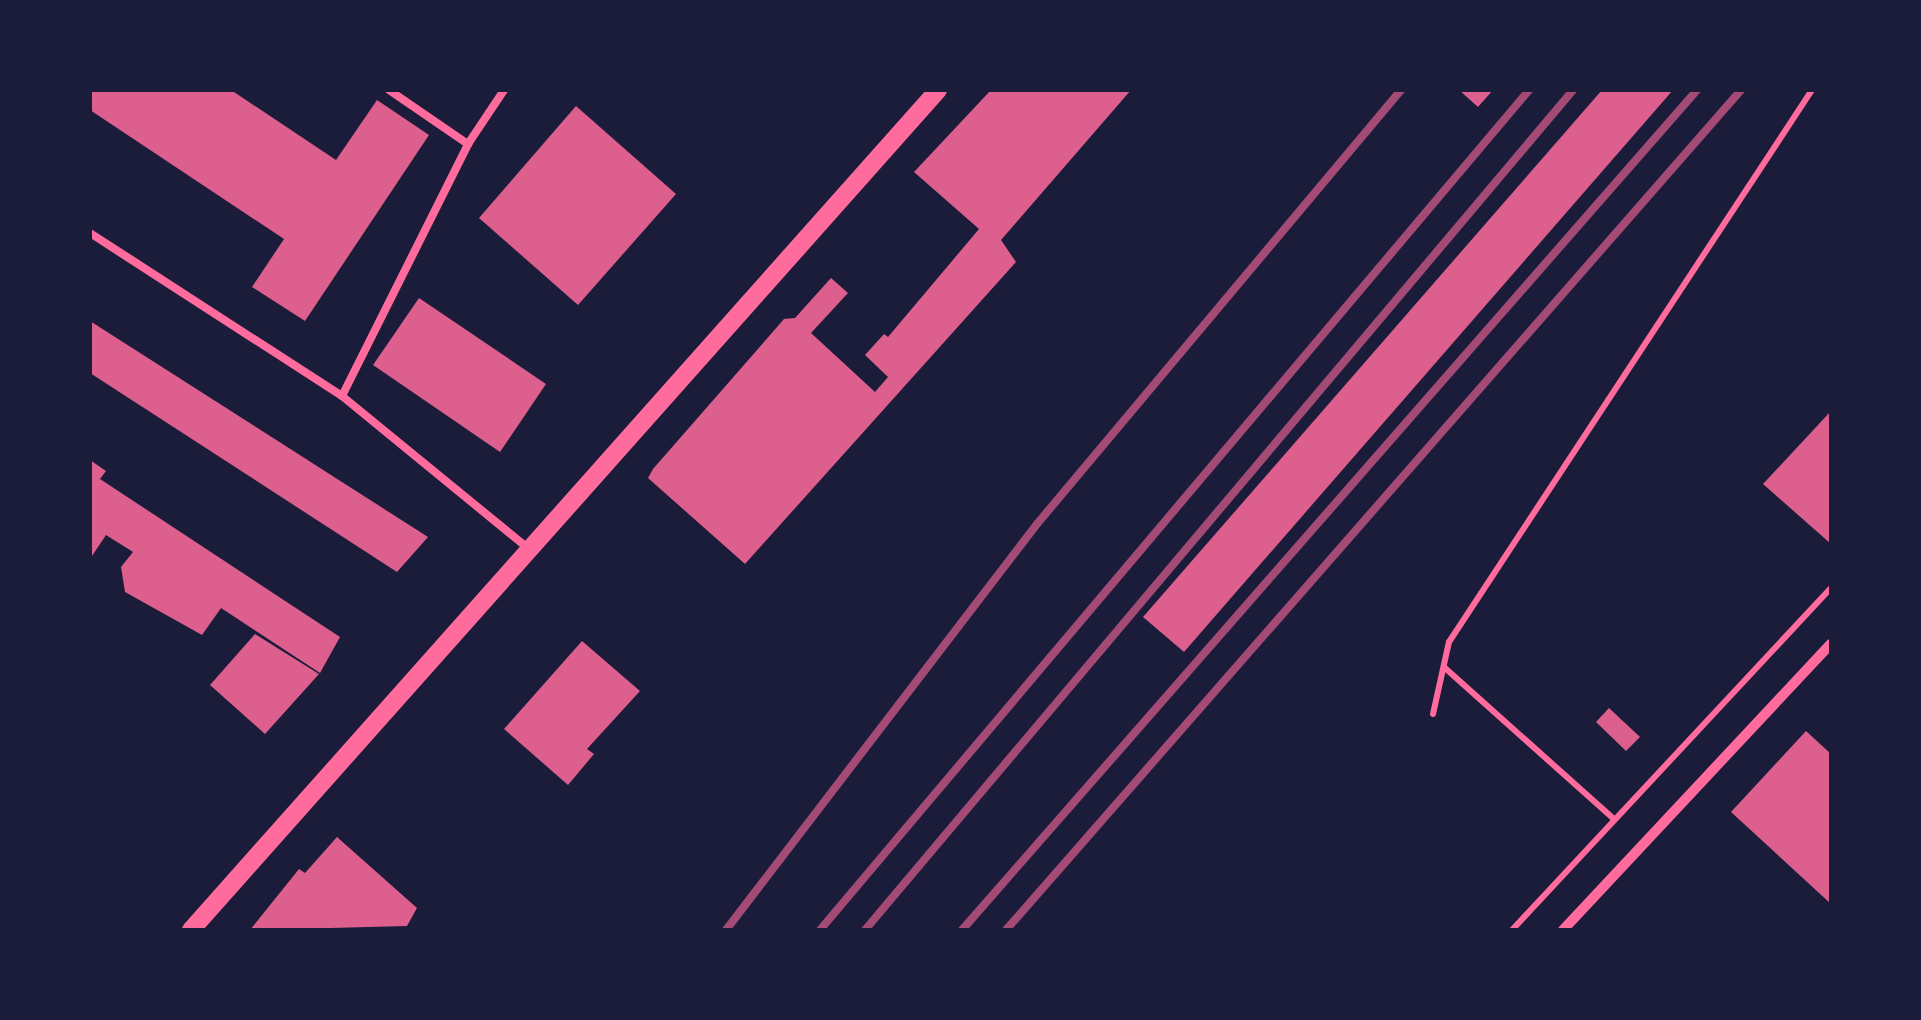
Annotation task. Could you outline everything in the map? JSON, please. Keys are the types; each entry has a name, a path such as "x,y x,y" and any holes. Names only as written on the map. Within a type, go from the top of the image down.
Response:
{"street":[{"path":"191,930 938,90"},
{"path":"1563,930 1831,644"}],"lane":[{"path":"389,90 468,144"},
{"path":"342,396 468,144 504,90"},
{"path":"90,233 342,396 530,550"}],"path":[{"path":"1434,714 1449,642 1812,90"},
{"path":"1512,930 1831,588"},
{"path":"1444,667 1614,819"}],"building":[{"path":"90,90 231,90 336,160 377,100 429,135 305,321 252,287 284,239 90,110"},
{"path":"991,90 1131,90 1001,240 1016,262 745,564 648,478 784,319 795,318 831,278 848,293 811,333 875,392 888,377 865,355 884,334 888,337 979,229 914,172"},
{"path":"1459,90 1493,90 1478,107"},
{"path":"1602,90 1673,90 1184,652 1143,617"},
{"path":"576,106 676,194 578,305 479,218"},
{"path":"419,298 546,384 500,452 373,365"},
{"path":"90,321 428,537 397,572 90,373"},
{"path":"1831,411 1831,544 1763,484"},
{"path":"90,460 106,471 100,479 340,637 320,673 221,608 202,635 125,592 121,567 133,552 106,535 90,559"},
{"path":"255,634 319,674 265,734 210,685"},
{"path":"582,641 640,691 587,749 594,754 568,785 504,729"},
{"path":"1609,708 1640,737 1626,751 1596,722"},
{"path":"1806,731 1831,754 1831,904 1731,812"},
{"path":"337,837 417,908 407,926 250,930 299,869 305,873"}],"railway":[{"path":"726,930 1037,524 1401,90"},
{"path":"820,930 1529,90"},
{"path":"865,930 1573,90"},
{"path":"962,930 1697,90"},
{"path":"1006,930 1741,90"}]}
